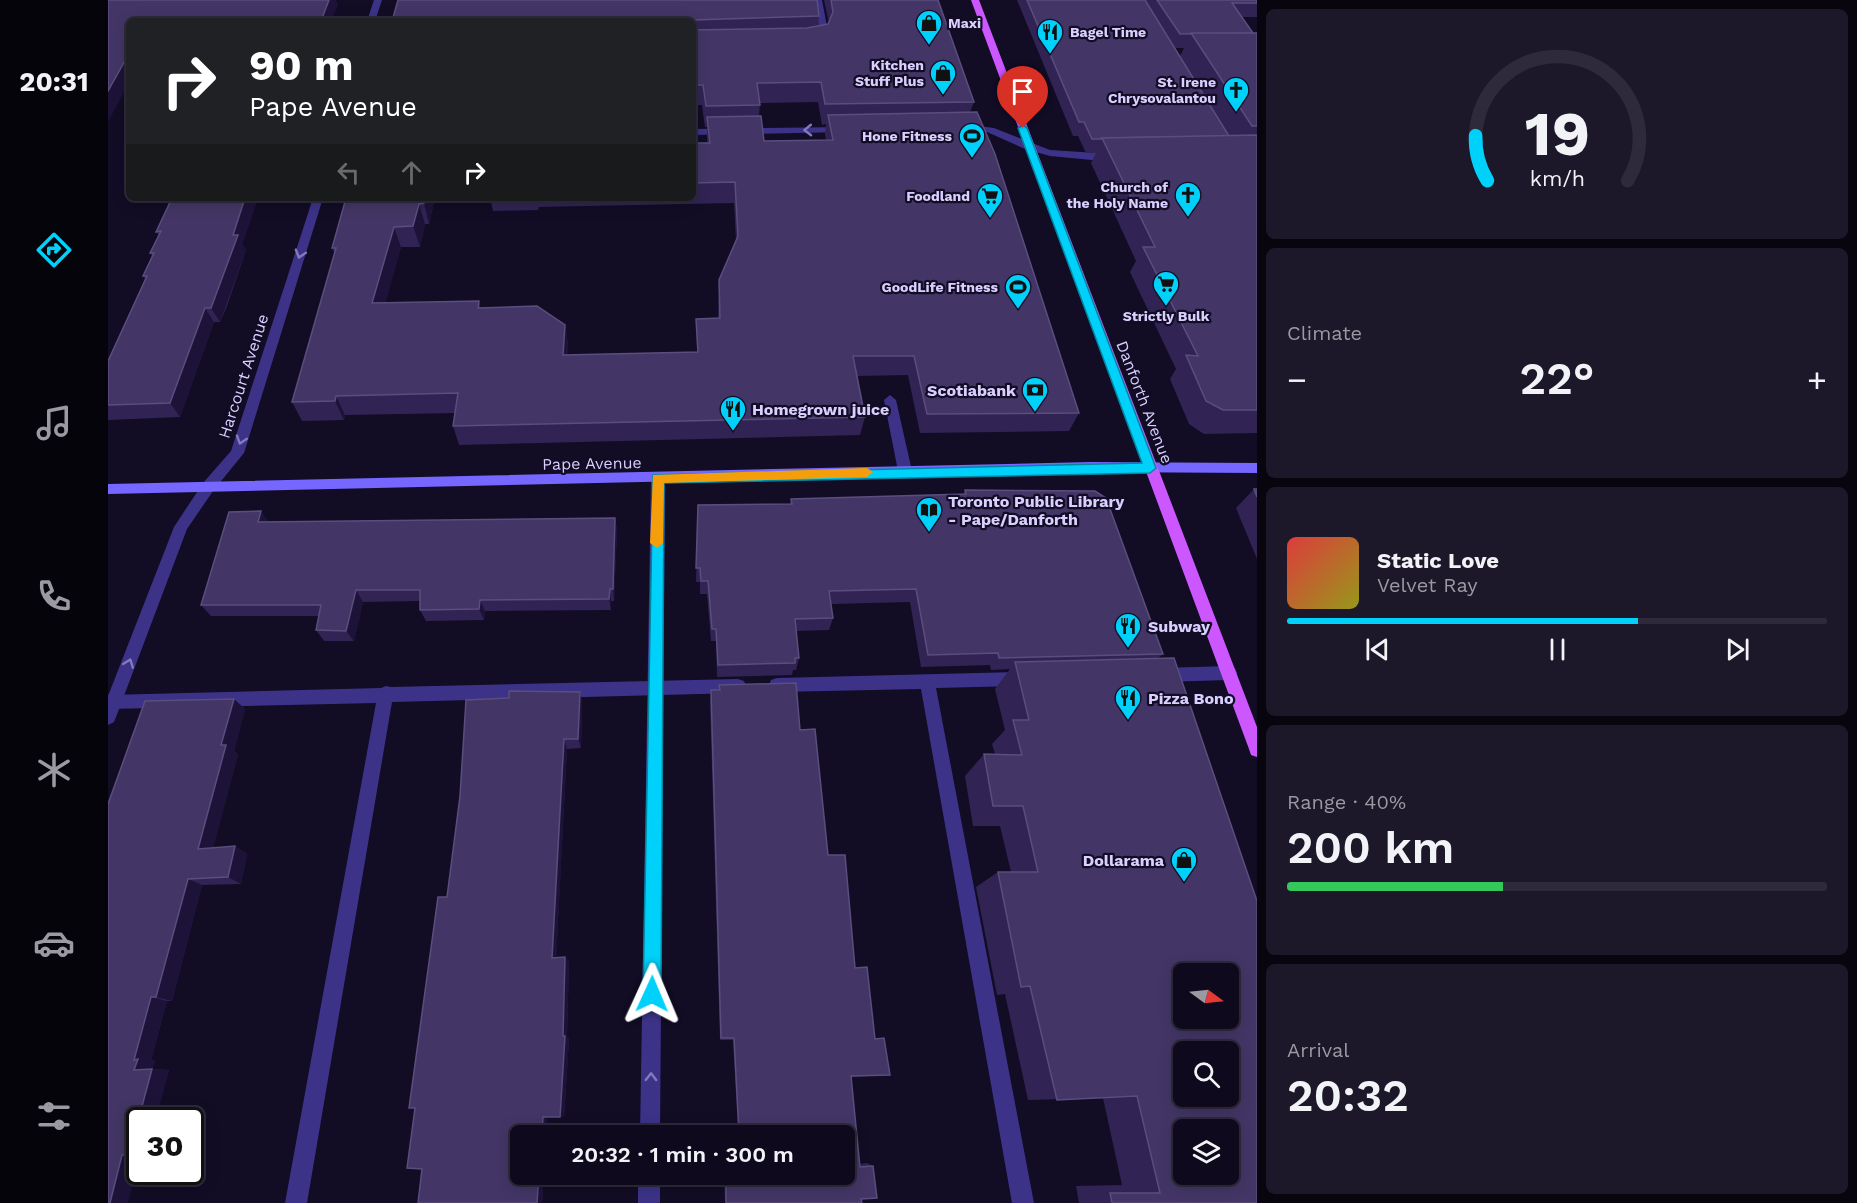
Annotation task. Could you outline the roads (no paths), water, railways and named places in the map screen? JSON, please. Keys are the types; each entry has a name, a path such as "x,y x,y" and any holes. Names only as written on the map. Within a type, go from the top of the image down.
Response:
{"main road":[{"name":"Danforth Avenue","path":"975,0 1257,749"},
{"name":"Pape Avenue","path":"108,489 905,471 1257,468"}],"street":[{"path":"372,18 378,0"},
{"path":"805,43 822,40 824,32 818,0"},
{"path":"947,127 982,127 1002,133 1030,147 1076,158 1129,157"},
{"path":"696,132 855,129"},
{"name":"Harcourt Avenue","path":"108,717 111,702 181,528 208,487 237,453 317,201"},
{"path":"890,400 905,471"},
{"path":"650,1125 658,478"},
{"path":"1142,675 1229,673"},
{"path":"111,702 387,693 1040,678"},
{"path":"927,680 1023,1203"},
{"path":"296,1203 387,693"},
{"path":"649,1185 649,1203"}],"place":[{"name":"Maxi","path":"929,46"},
{"name":"Bagel Time","path":"1050,55"},
{"name":"Kitchen Stuff Plus","path":"943,96"},
{"name":"St. Irene Chrysovalantou","path":"1236,113"},
{"name":"Hone Fitness","path":"972,159"},
{"name":"Church of the Holy Name","path":"1188,218"},
{"name":"Foodland","path":"990,219"},
{"name":"Strictly Bulk","path":"1166,307"},
{"name":"GoodLife Fitness","path":"1018,310"},
{"name":"Scotiabank","path":"1035,413"},
{"name":"Homegrown juice","path":"733,432"},
{"name":"Toronto Public Library - Pape/Danforth","path":"929,533"},
{"name":"Subway","path":"1128,649"},
{"name":"Pizza Bono","path":"1128,721"},
{"name":"Dollarama","path":"1184,883"}]}
